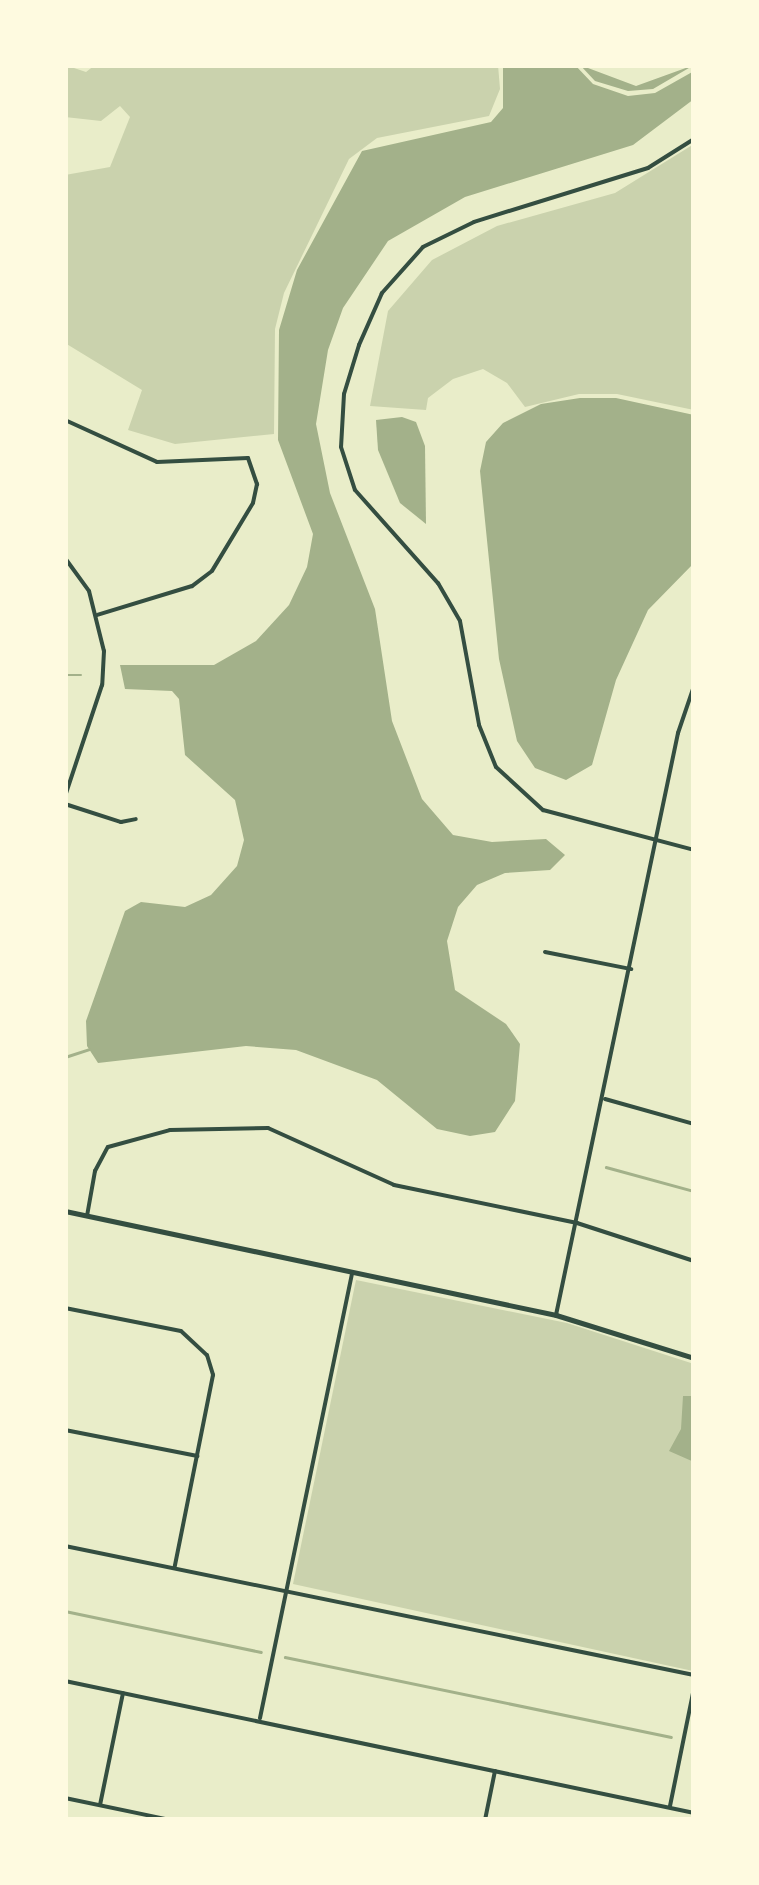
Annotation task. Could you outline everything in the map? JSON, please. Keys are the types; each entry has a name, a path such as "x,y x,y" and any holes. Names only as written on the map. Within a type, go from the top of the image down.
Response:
{"street":[{"path":"694,139 648,168 474,222 423,247 382,293 344,394 341,447 355,490 438,583 460,621 478,724 496,767 543,810 694,850"},
{"path":"65,420 157,462 248,458 258,484 253,504 212,571 192,586 98,614"},
{"path":"65,558 98,614 102,684 65,796"},
{"path":"556,1315 605,1099 655,841 694,686"},
{"path":"65,804 121,822 136,819"},
{"path":"545,952 631,969"},
{"path":"605,1099 694,1124"},
{"path":"87,1216 95,1171 108,1147 170,1130 268,1128 394,1185 577,1223 694,1261"},
{"path":"65,1211 556,1315 694,1358"},
{"path":"260,1719 352,1272"},
{"path":"65,1308 181,1331 196,1341 213,1375 175,1566"},
{"path":"65,1430 197,1456"},
{"path":"65,1546 694,1675"},
{"path":"65,1681 694,1813"},
{"path":"670,1808 694,1688"},
{"path":"100,1805 123,1693"},
{"path":"485,1820 495,1771"},
{"path":"65,1798 170,1820"}],"shaded area":[{"path":"65,65 86,72 95,65 498,65 500,89 489,116 377,138 349,159 284,293 275,329 274,434 175,444 128,430 142,390 65,343 65,175 110,167 130,117 120,106 101,121 65,117"},
{"path":"503,65 575,65 593,84 628,96 655,93 694,71 694,99 633,145 465,197 388,241 343,308 328,350 316,424 330,493 375,609 392,721 422,799 453,835 492,842 546,839 565,855 550,870 505,873 477,885 458,907 447,941 455,990 506,1024 520,1044 515,1101 495,1132 470,1136 437,1129 377,1080 296,1050 246,1046 98,1063 87,1046 86,1021 125,911 141,902 185,907 211,895 237,866 244,840 235,800 185,755 179,699 172,691 125,689 120,665 214,665 256,641 289,605 307,567 313,534 278,440 279,330 297,270 362,151 491,122 503,108"},
{"path":"580,65 636,86 694,65 653,89 628,91 595,81"},
{"path":"694,144 694,410 617,394 579,394 525,407 507,383 483,369 453,379 428,398 426,410 370,406 388,311 432,260 497,226 615,193"},
{"path":"616,398 694,415 694,563 648,610 616,680 592,765 566,780 535,768 517,741 499,659 480,471 486,442 503,423 541,404"},
{"path":"402,417 416,422 425,446 426,524 400,503 378,450 376,420"},
{"path":"356,1280 567,1323 694,1364 693,1671 293,1584"},
{"path":"683,1396 694,1396 694,1462 669,1451 681,1429"}],"waterway":[{"path":"65,675 81,675"},
{"path":"65,1057 89,1049"},
{"path":"606,1167 694,1191"},
{"path":"65,1611 261,1652"},
{"path":"285,1657 671,1737"}]}
